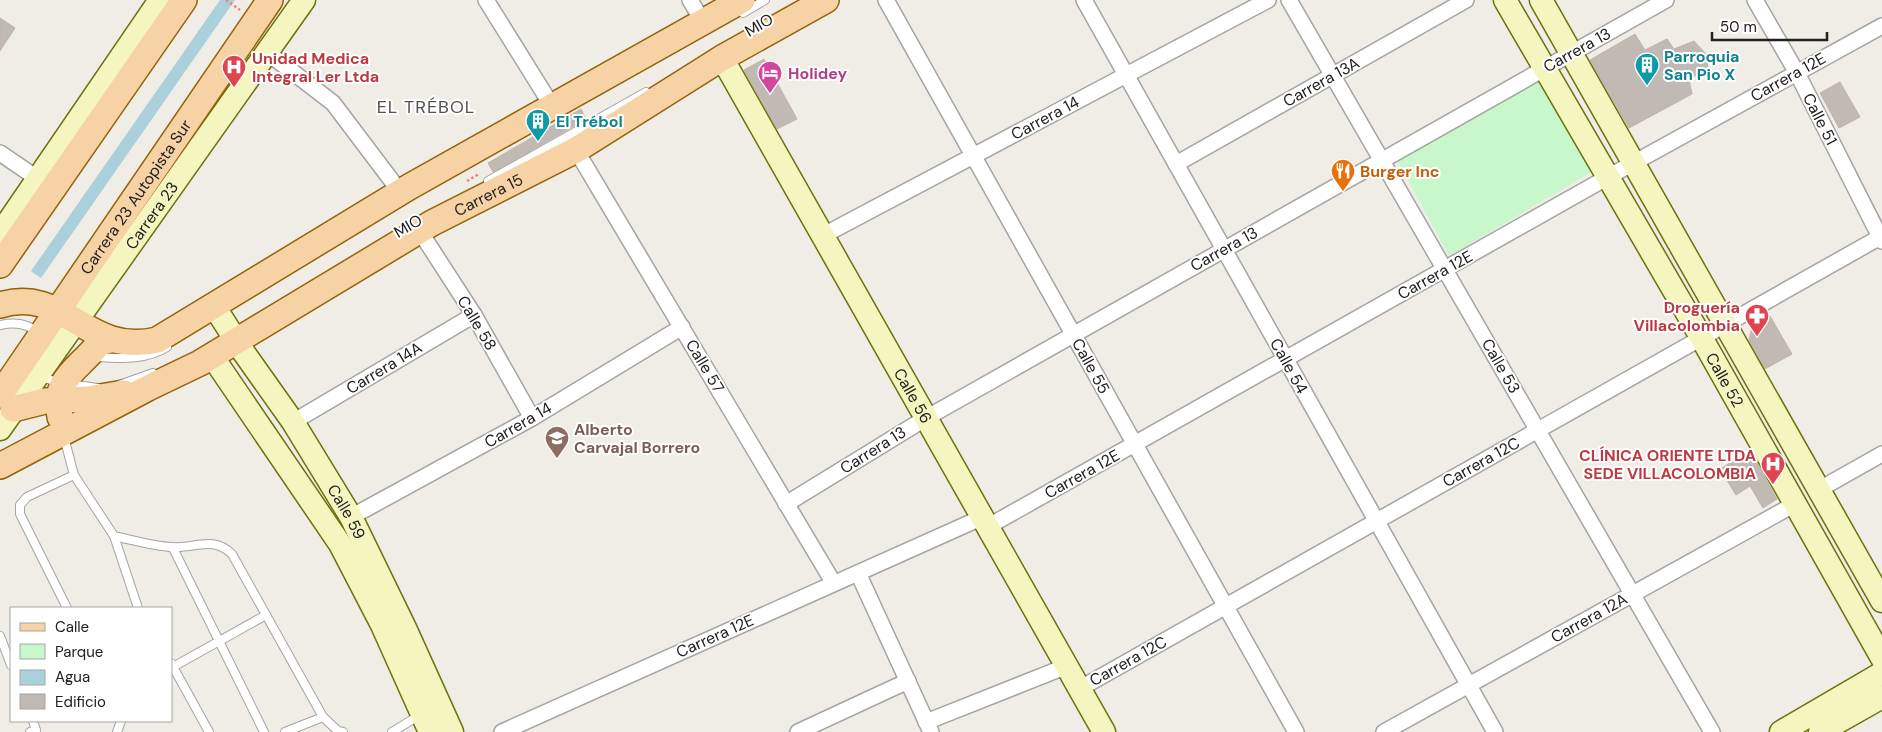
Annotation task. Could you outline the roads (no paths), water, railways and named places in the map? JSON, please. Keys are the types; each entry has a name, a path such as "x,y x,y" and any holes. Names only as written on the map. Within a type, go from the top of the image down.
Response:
{"main road":[{"path":"0,265 48,172 91,134 184,0"},
{"name":"Carrera 23 Autopista Sur","path":"4,411 20,376 55,343 66,316 270,0"},
{"name":"Carrera 15","path":"0,305 23,301 40,303 111,340 130,344 222,327 420,230 576,150 722,58 826,0"},
{"name":"Carrera 15","path":"148,388 222,327 401,193 703,22 736,10"},
{"path":"48,172 91,134"},
{"path":"4,411 44,401 59,393 84,356 100,342 111,340"},
{"path":"59,393 100,398 148,388"},
{"path":"0,466 148,388"},
{"path":"59,393 63,433"}],"street":[{"path":"0,234 48,172 160,0"},
{"name":"Carrera 23","path":"66,316 268,53 304,0"},
{"path":"486,0 552,106"},
{"path":"690,0 703,22"},
{"name":"Calle 55","path":"886,0 1296,732"},
{"name":"Calle 54","path":"1084,0 1495,732"},
{"name":"Carrera 14","path":"822,236 1268,0"},
{"name":"Calle 53","path":"1290,0 1712,732"},
{"name":"Carrera 13A","path":"1176,164 1466,0"},
{"name":"Calle 52","path":"1505,0 1701,337 1882,658"},
{"name":"Calle 52","path":"1541,0 1570,54 1726,323 1882,601"},
{"name":"Carrera 13","path":"786,504 926,418 1666,0"},
{"name":"Calle 51","path":"1755,0 1797,73 1881,238"},
{"name":"Carrera 12E","path":"502,732 833,582 986,521 1135,444 1608,177 1882,26"},
{"path":"268,53 333,104 401,193"},
{"name":"Calle 56","path":"722,58 1104,732"},
{"name":"Calle 57","path":"576,150 833,582"},
{"path":"0,153 48,172"},
{"name":"Calle 58","path":"420,230 474,314 532,418"},
{"name":"Carrera 12C","path":"1080,689 1701,337 1881,238"},
{"name":"Carrera 14A","path":"293,422 474,314"},
{"name":"Calle 59","path":"222,327 293,422 350,531"},
{"name":"Calle 59","path":"222,327 350,531 406,628 431,717 452,732"},
{"name":"Carrera 14","path":"350,531 682,327"},
{"path":"1820,489 1882,454"},
{"name":"Carrera 12A","path":"1384,732 1795,504"},
{"path":"858,572 929,727 1067,666"},
{"path":"1781,732 1882,673"},
{"path":"798,732 908,681"},
{"path":"1820,732 1882,697"}],"lane":[{"name":"MIO","path":"736,10 765,0"},
{"path":"477,187 656,86"},
{"path":"0,325 13,322 28,325 55,343"},
{"path":"84,356 145,357 155,355 176,341"},
{"path":"20,376 59,393 108,389 165,367"},
{"path":"63,433 74,475 114,536 136,607"},
{"path":"66,607 20,514 20,505 27,498 74,475"},
{"path":"114,536 173,548 209,544 223,545 232,554 323,717 338,731 343,732"},
{"path":"173,548 264,732"},
{"path":"209,732 172,666 266,614"},
{"path":"0,636 10,662"},
{"path":"285,732 323,717"},
{"path":"392,732 431,717"},
{"path":"30,732 36,730 33,722"}],"water":[{"path":"220,0 235,0 41,278 31,271"}],"place":[{"name":"Parroquia San Pio X","path":"1647,86"},
{"name":"Unidad Medica Integral Ler Ltda","path":"234,88"},
{"name":"Holidey","path":"770,94"},
{"name":"El Trébol","path":"538,142"},
{"name":"Burger Inc","path":"1343,192"},
{"name":"Droguería Villacolombia","path":"1757,337"},
{"name":"Alberto Carvajal Borrero","path":"557,459"},
{"name":"CLÍNICA ORIENTE LTDA SEDE VILLACOLOMBIA","path":"1773,485"}],"district":[{"name":"EL TRÉBOL","path":"426,107"}]}
